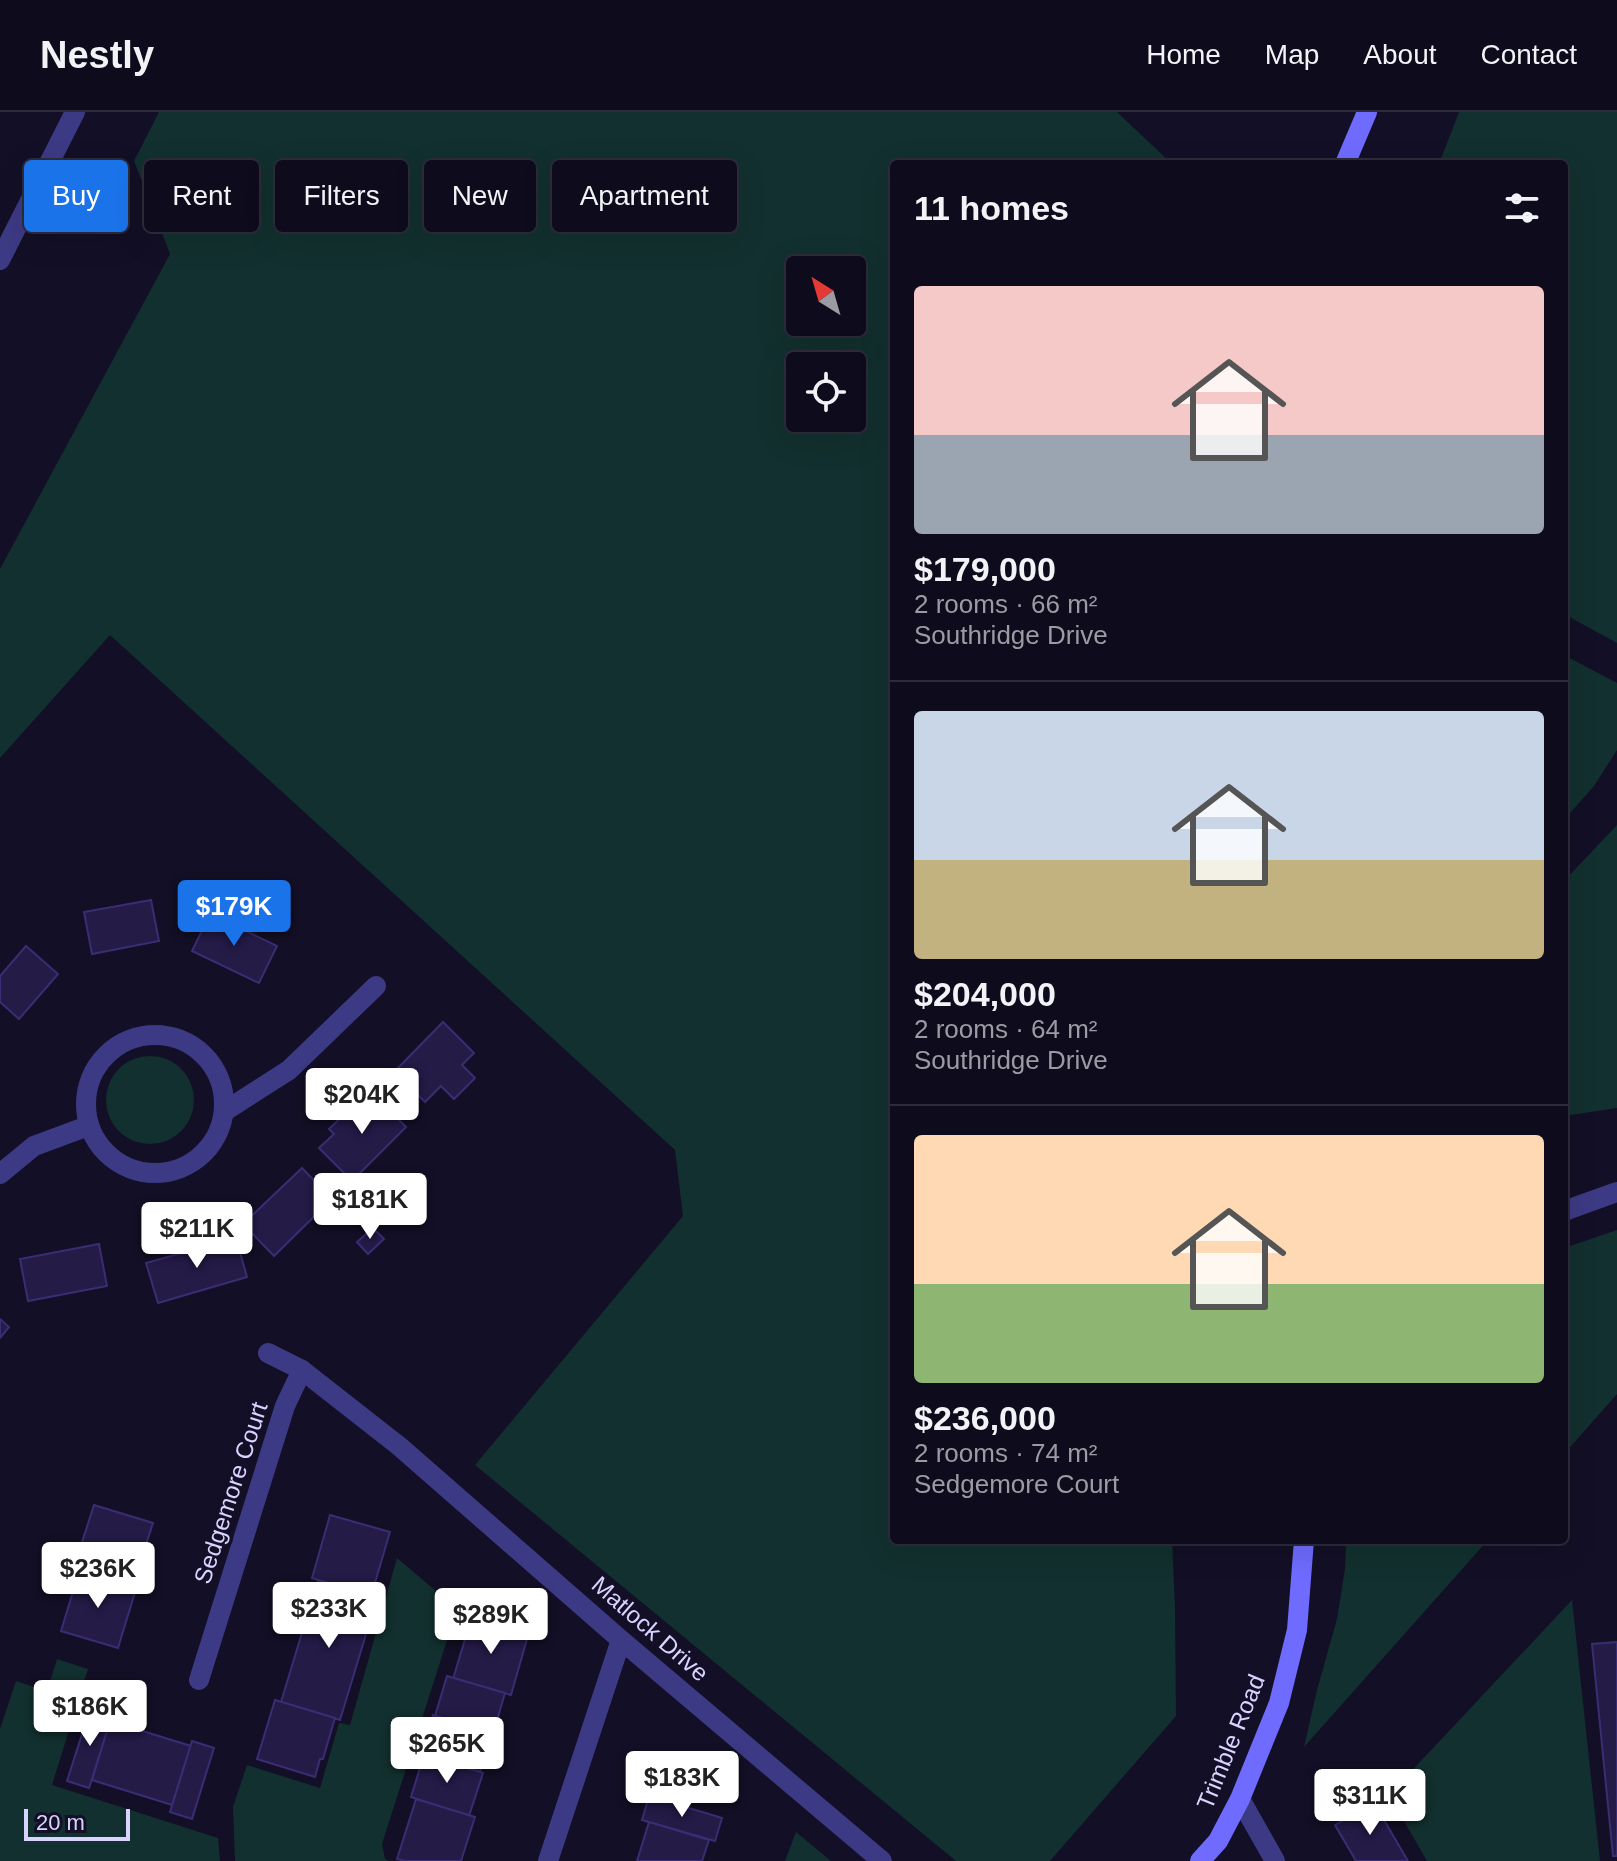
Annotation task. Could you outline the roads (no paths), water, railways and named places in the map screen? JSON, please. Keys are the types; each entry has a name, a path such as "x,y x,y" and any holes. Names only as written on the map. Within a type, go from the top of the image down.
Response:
{"street":[{"path":"0,260 75,112"},
{"path":"1347,160 1367,112"},
{"path":"225,1111 289,1070 376,986"},
{"path":"161,1034 188,1042 209,1059 222,1083 225,1111 217,1136 200,1158 176,1171 149,1174 122,1167 101,1149 88,1126 85,1098 93,1072 110,1051 134,1037 161,1034"},
{"path":"0,1174 34,1146 88,1126"},
{"path":"1568,1210 1617,1192"},
{"name":"Matlock Drive","path":"268,1353 302,1370 399,1446 621,1640 882,1861"},
{"name":"Sedgemore Court","path":"199,1680 285,1406 302,1370"},
{"name":"Trimble Road","path":"1200,1861 1218,1841 1240,1799 1279,1703 1297,1630 1304,1544"},
{"path":"548,1861 621,1640"},
{"path":"1240,1799 1275,1861"}]}
